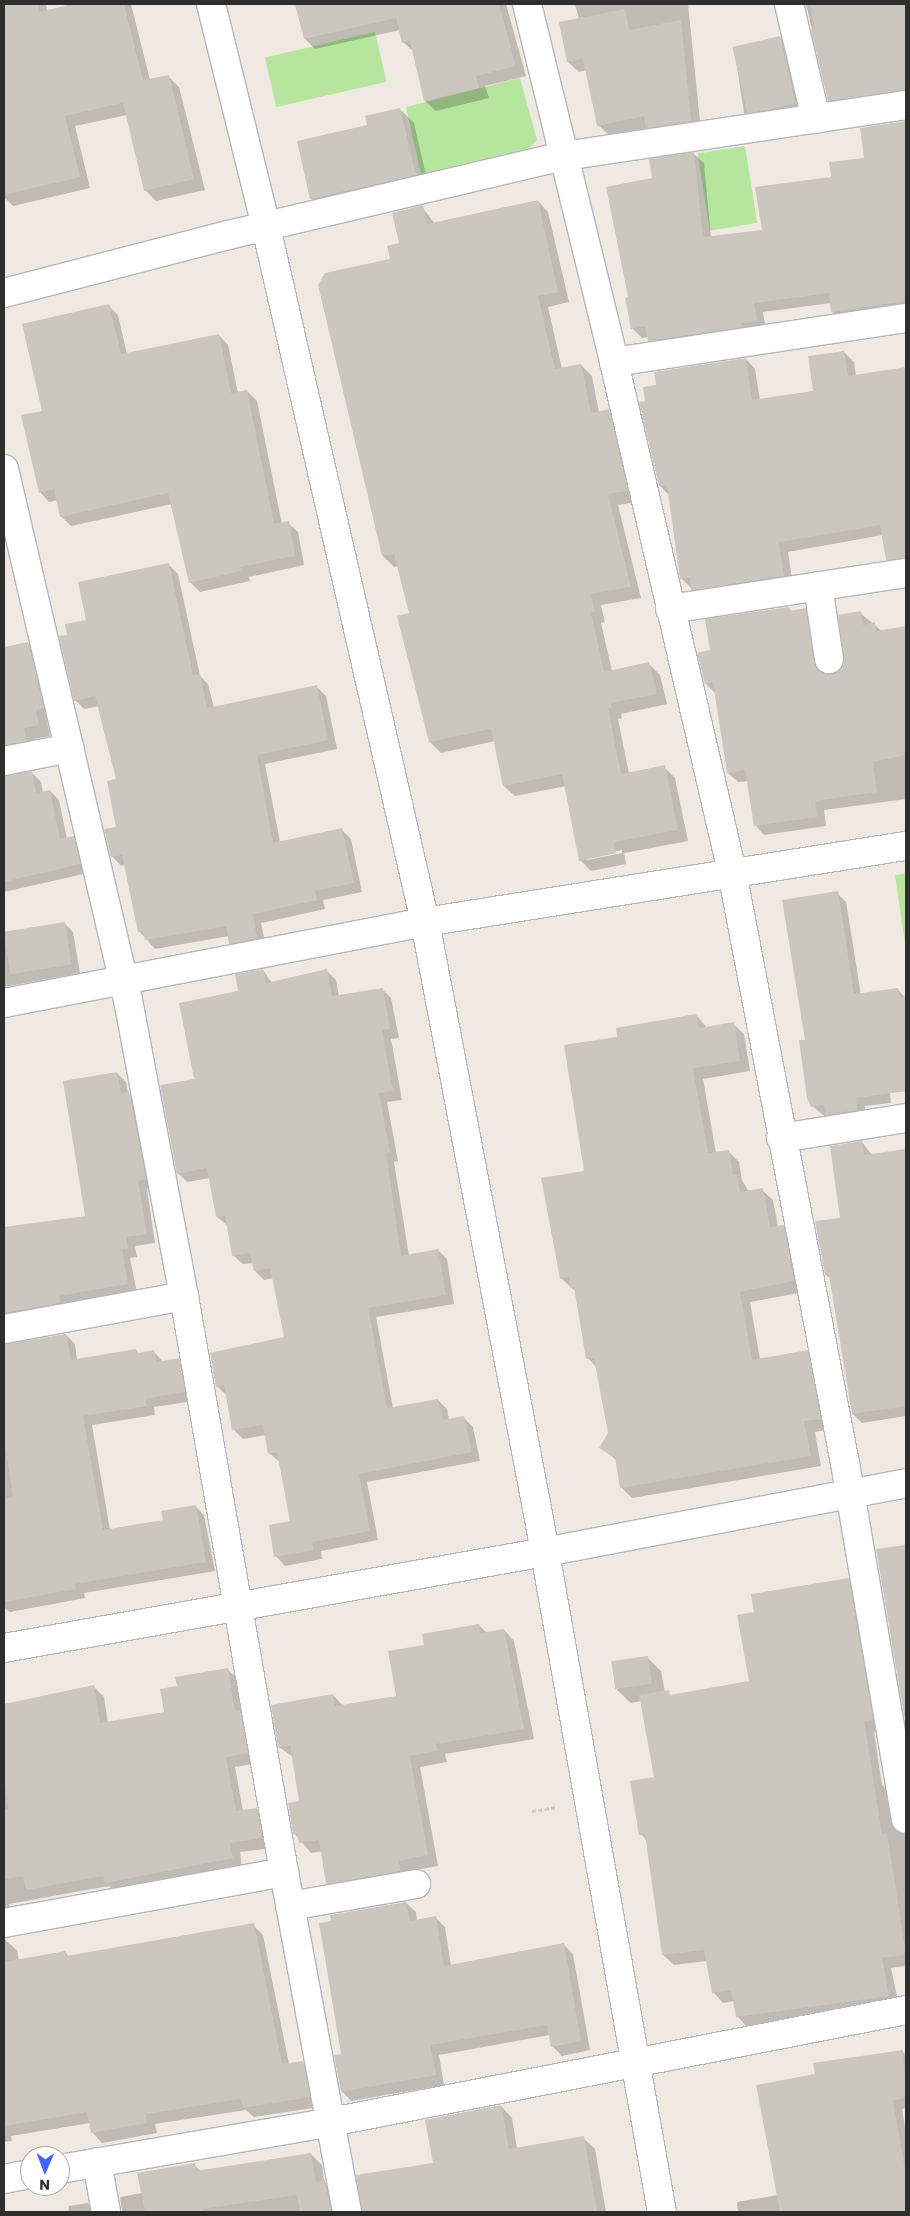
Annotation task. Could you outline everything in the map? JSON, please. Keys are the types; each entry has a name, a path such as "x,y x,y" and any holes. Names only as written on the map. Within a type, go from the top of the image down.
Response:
{"street":[{"path":"211,4 266,226 425,922 545,1552 634,2064 662,2212"},
{"path":"527,4 614,362 732,872 781,1138 901,1757 906,1819"},
{"path":"789,4 816,119"},
{"path":"4,293 266,226 564,156 906,105"},
{"path":"614,362 906,318"},
{"path":"4,469 10,524 70,748 124,980 184,1296 290,1906 347,2212"},
{"path":"670,609 906,573"},
{"path":"818,586 829,659"},
{"path":"4,761 70,748"},
{"path":"4,1003 425,922 906,846"},
{"path":"781,1138 906,1118"},
{"path":"4,1329 184,1296"},
{"path":"4,1648 238,1604 545,1552 906,1483"},
{"path":"4,1923 284,1872"},
{"path":"290,1906 416,1884"},
{"path":"70,2167 331,2122 906,2010"},
{"path":"97,2162 106,2212"},
{"path":"4,2179 20,2176"}],"green space":[{"path":"375,32 386,82 276,107 265,57"},
{"path":"520,78 537,140 528,149 421,174 406,107"},
{"path":"745,146 757,223 710,231 698,154"},
{"path":"906,874 906,950 895,875"}],"building":[{"path":"4,4 38,4 40,12 72,4 124,4 143,80 169,75 194,179 144,191 123,103 65,116 80,177 4,195"},
{"path":"295,4 499,4 516,66 476,76 479,88 424,101 410,41 402,43 396,18 304,39"},
{"path":"810,4 906,4 906,90 828,101 811,30 815,29"},
{"path":"625,9 629,30 681,20 691,121 646,128 644,116 597,126 583,59 567,62 559,22"},
{"path":"780,36 796,103 748,114 732,47"},
{"path":"400,108 416,175 310,199 297,141 367,125 365,116"},
{"path":"906,121 906,301 831,312 829,293 754,303 757,321 741,323 742,327 648,341 645,326 631,329 625,298 628,297 606,187 652,178 649,159 694,152 703,237 762,230 755,187 831,177 829,162 864,158 860,128"},
{"path":"538,200 558,292 538,296 555,369 581,364 591,413 609,409 628,491 608,494 631,587 591,594 595,612 591,612 604,672 649,662 657,694 611,703 612,708 608,708 621,774 665,765 678,830 614,842 616,853 579,861 562,774 503,786 491,729 429,742 397,616 409,613 394,554 382,556 318,285 325,273 390,259 387,246 399,243 392,213 423,205 427,224"},
{"path":"109,304 121,354 219,334 231,393 247,390 274,524 289,521 295,556 240,567 241,571 189,583 168,493 60,517 54,489 39,493 21,415 42,411 22,324"},
{"path":"844,351 848,376 906,367 906,558 886,560 880,525 779,542 784,576 691,590 690,577 680,579 667,485 659,486 639,402 645,401 643,387 656,385 654,372 746,358 752,400 813,391 808,356"},
{"path":"169,563 193,675 200,674 207,708 317,685 328,740 257,755 273,843 342,828 354,883 315,891 317,900 253,914 257,938 229,944 226,926 145,940 143,931 138,932 122,855 111,857 104,829 116,827 107,781 116,779 95,696 74,701 59,636 67,635 65,624 86,620 78,582"},
{"path":"789,607 790,611 806,608 814,661 824,674 838,671 844,664 838,615 861,611 863,625 875,622 876,631 906,626 906,755 873,762 877,792 815,801 817,817 754,826 745,770 727,773 713,682 705,684 697,653 710,650 705,619"},
{"path":"28,642 44,708 36,710 39,725 24,728 27,741 4,745 4,647"},
{"path":"32,771 36,793 50,790 60,839 74,836 80,864 4,882 4,776"},
{"path":"838,891 854,994 898,988 900,998 906,997 906,1091 856,1098 857,1110 825,1115 824,1105 811,1107 807,1098 799,1040 805,1040 782,900"},
{"path":"65,922 72,964 10,974 4,932"},
{"path":"263,969 266,983 327,969 332,996 383,988 390,1029 382,1030 393,1091 379,1093 390,1152 386,1153 401,1256 438,1249 446,1295 368,1308 387,1408 438,1399 443,1420 464,1416 472,1452 359,1474 370,1531 312,1542 314,1550 274,1557 269,1525 290,1521 277,1452 268,1454 263,1425 232,1430 224,1385 216,1387 210,1353 284,1337 270,1268 254,1271 250,1253 232,1256 225,1216 216,1217 207,1168 177,1174 160,1085 194,1079 179,1003 238,991 235,974"},
{"path":"696,1014 699,1028 734,1022 740,1061 693,1068 708,1153 729,1150 733,1175 737,1174 740,1192 763,1188 770,1227 784,1225 794,1281 740,1292 752,1360 808,1350 821,1419 804,1421 811,1456 620,1488 615,1457 599,1448 608,1433 594,1358 586,1359 574,1287 570,1288 569,1277 560,1279 541,1178 584,1171 564,1045 617,1037 616,1028"},
{"path":"117,1072 121,1093 129,1091 146,1179 138,1181 147,1234 126,1237 128,1248 122,1249 128,1284 59,1296 60,1303 4,1313 4,1227 85,1216 63,1081"},
{"path":"862,1141 864,1155 906,1149 906,1406 852,1414 829,1275 825,1275 815,1221 840,1218 830,1146"},
{"path":"66,1334 71,1360 136,1349 137,1353 154,1350 156,1362 179,1358 185,1392 145,1399 147,1406 83,1416 103,1530 163,1520 161,1511 196,1505 206,1562 75,1584 76,1589 4,1602 4,1499 13,1497 4,1439 4,1344"},
{"path":"906,1545 906,1716 904,1716 876,1549"},
{"path":"849,1578 873,1720 864,1721 882,1834 887,1833 906,1955 882,1958 889,1996 736,2017 731,1990 712,1993 704,1950 662,1955 645,1834 639,1835 630,1781 654,1777 639,1695 669,1690 670,1695 749,1681 737,1615 754,1612 751,1594"},
{"path":"479,1624 481,1633 504,1629 524,1729 436,1744 437,1751 410,1756 428,1855 399,1861 401,1871 326,1884 319,1840 299,1843 297,1833 293,1834 288,1803 299,1801 290,1745 278,1748 271,1705 333,1694 335,1706 396,1696 388,1651 424,1645 422,1634"},
{"path":"648,1656 652,1684 615,1689 611,1661"},
{"path":"228,1668 235,1711 240,1710 248,1753 226,1757 236,1811 257,1808 262,1838 230,1843 233,1858 105,1883 103,1876 26,1890 23,1876 4,1879 4,1810 8,1809 4,1772 4,1704 94,1685 100,1723 164,1712 160,1689 177,1686 175,1677"},
{"path":"406,1902 410,1921 436,1916 444,1966 564,1943 581,2041 551,2047 547,2025 430,2045 436,2075 341,2092 334,2055 341,2054 319,1923 331,1921 330,1915"},
{"path":"254,1923 282,2064 303,2061 310,2097 243,2108 241,2099 146,2114 147,2123 91,2133 87,2112 4,2126 4,1962 65,1951 66,1956"},
{"path":"903,2050 906,2098 893,2100 906,2175 906,2212 780,2212 756,2085 815,2074 813,2063"},
{"path":"501,2105 509,2149 584,2136 597,2212 362,2212 356,2175 433,2163 425,2120"},
{"path":"311,2153 316,2182 325,2180 331,2212 300,2212 297,2195 203,2209 203,2212 145,2212 137,2173 195,2163 196,2171"}]}
